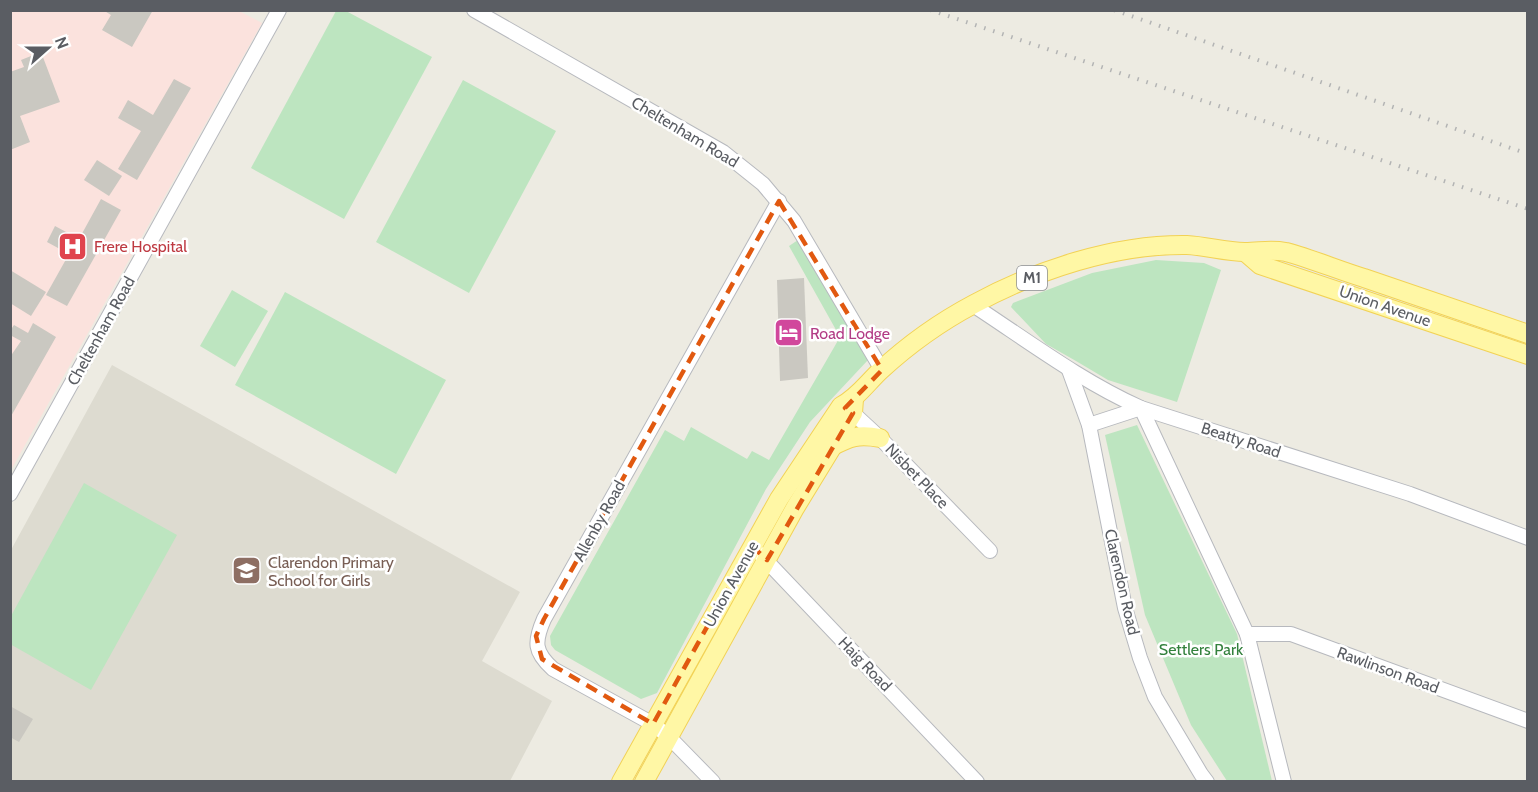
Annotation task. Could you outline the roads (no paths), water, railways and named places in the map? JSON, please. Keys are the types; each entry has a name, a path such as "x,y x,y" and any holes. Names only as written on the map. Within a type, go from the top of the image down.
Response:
{"main road":[{"name":"Union Avenue","path":"621,782 779,499 849,406 882,370 946,321 973,304 1037,276 1107,254 1185,245 1245,252 1269,249 1527,334"},
{"name":"Union Avenue","path":"1245,252 1260,265 1527,355"},
{"name":"Union Avenue","path":"644,782 831,447 849,406"},
{"path":"831,447 855,436 879,438"}],"street":[{"name":"Cheltenham Road","path":"10,494 279,10"},
{"name":"Cheltenham Road","path":"474,10 723,152 747,169 779,201 795,221 882,370"},
{"name":"Allenby Road","path":"713,782 669,737 652,724 553,669 542,659 536,636 779,201"},
{"name":"Beatty Road","path":"973,304 1070,370 1141,408 1410,494 1527,538"},
{"name":"Clarendon Road","path":"1070,370 1089,425 1125,608 1140,658 1155,697 1207,782"},
{"name":"Nisbet Place","path":"849,406 990,551"},
{"path":"1089,425 1141,408 1247,634 1284,782"},
{"name":"Haig Road","path":"752,546 977,782"},
{"name":"Rawlinson Road","path":"1247,634 1291,634 1527,721"}],"railway":[{"path":"930,10 1528,209"},
{"path":"1114,10 1528,154"}],"place":[{"name":"Frere Hospital","path":"73,246"},
{"name":"Road Lodge","path":"789,333"},
{"name":"Clarendon Primary School for Girls","path":"247,571"}],"park label":[{"name":"Settlers Park","path":"1201,649"}]}
